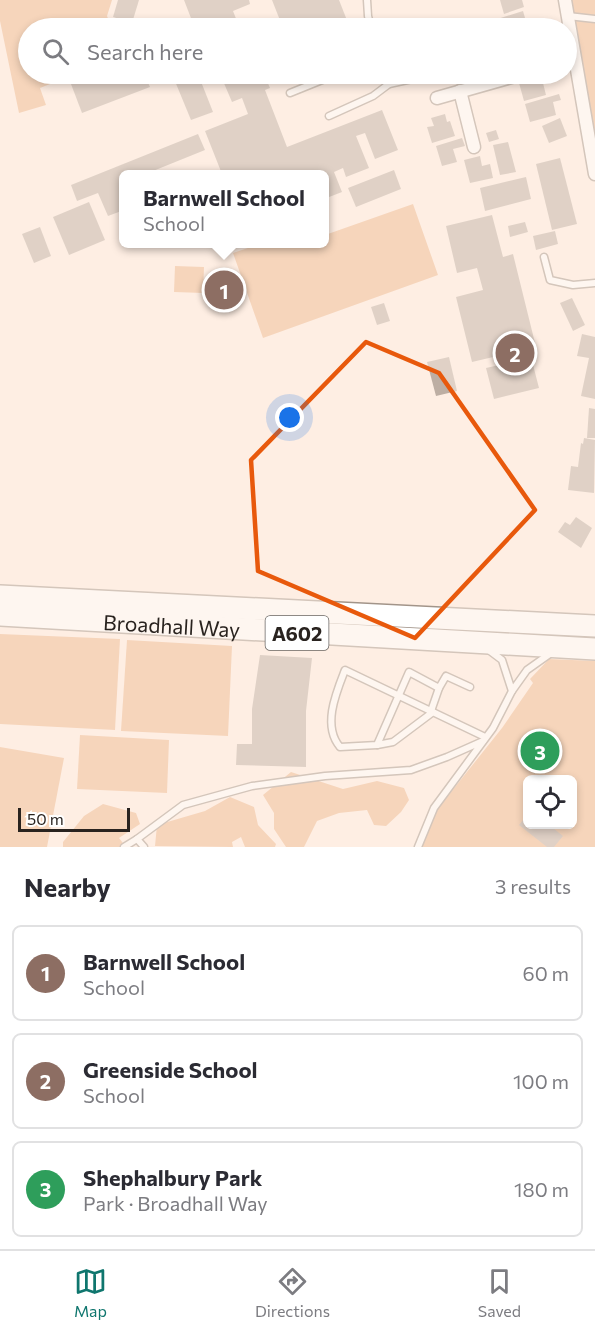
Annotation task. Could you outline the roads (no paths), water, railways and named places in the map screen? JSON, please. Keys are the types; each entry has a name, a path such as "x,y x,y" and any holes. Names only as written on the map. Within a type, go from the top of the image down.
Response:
{"highway":[{"name":"Broadhall Way","path":"0,596 595,626"},
{"name":"Broadhall Way","path":"0,615 595,649"}],"street":[{"path":"566,0 567,16"},
{"path":"437,98 486,84"},
{"path":"576,84 595,174"},
{"path":"460,91 474,147"}],"lane":[{"path":"367,0 369,18"},
{"path":"567,16 595,19"},
{"path":"290,93 313,84"},
{"path":"329,116 373,96 389,84"},
{"path":"544,257 550,280 573,285 595,283"},
{"path":"470,642 494,653 502,660 512,692"},
{"path":"418,847 434,808 493,728 512,692 527,670 559,648"},
{"path":"470,687 446,676 439,688 432,712 393,742 340,747 334,740 331,707 345,670 398,695 432,712 484,739"},
{"path":"377,745 409,672 439,688"},
{"path":"124,847 183,805 252,786 325,776 411,770 447,757 484,739"},
{"path":"137,839 144,847"}],"place":[{"name":"Barnwell School","path":"224,290"},
{"name":"Greenside School","path":"515,353"},
{"name":"Shephalbury Park","path":"540,751"}]}
